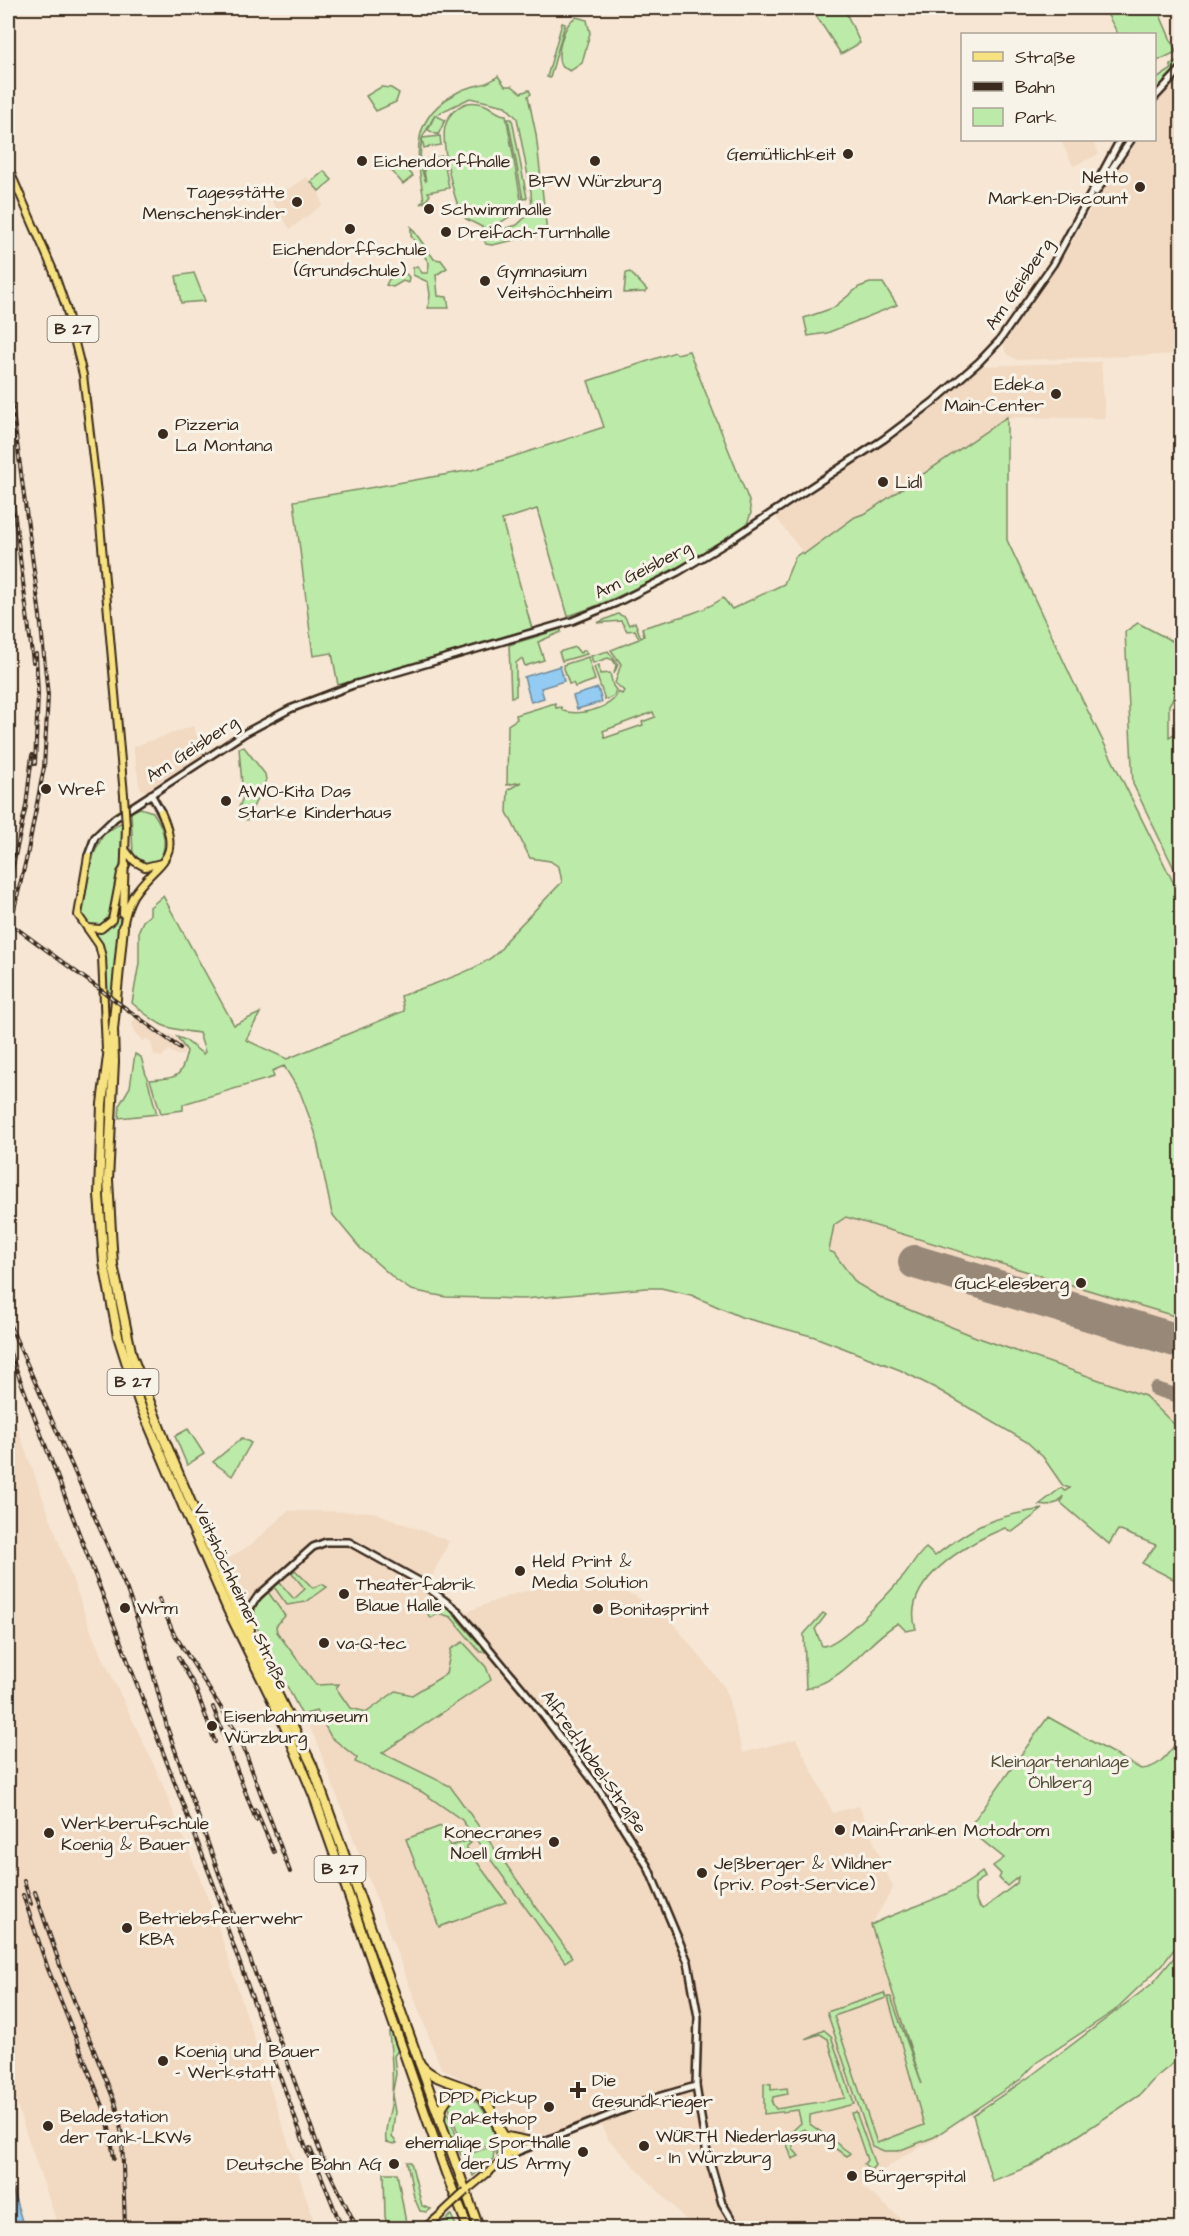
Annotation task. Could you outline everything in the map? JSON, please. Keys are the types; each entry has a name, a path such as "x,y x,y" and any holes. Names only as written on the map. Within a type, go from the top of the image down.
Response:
{"highway":[{"name":"Veitshöchheimer Straße","path":"123,927 112,1030 106,1057 98,1166 104,1263 118,1336 139,1402 243,1641 263,1665 312,1765 479,2229"},
{"name":"Veitshöchheimer Straße","path":"112,1030 114,1062 108,1216 113,1265 126,1331 160,1429 314,1796 468,2229"},
{"path":"249,1609 248,1622 258,1645 253,1653"},
{"path":"417,2060 437,2079 468,2090 485,2102 511,2155"},
{"path":"439,2123 442,2105 448,2097 468,2090"},
{"path":"498,2127 507,2137 511,2155"},
{"path":"507,2137 536,2143"}],"main road":[{"name":"B 27","path":"8,167 53,270 75,339 90,419 124,795 127,852 123,927"},
{"path":"123,927 134,895 164,861 171,844 161,812"},
{"path":"127,852 134,861 145,867 157,867 164,861"},
{"path":"88,856 78,915 99,945 102,957 106,1057"},
{"path":"87,928 101,929 112,920 121,873 126,864"},
{"path":"424,2229 482,2175 511,2155"}],"street":[{"path":"1156,97 1182,68"},
{"name":"Am Geisberg","path":"1087,206 1120,141"},
{"name":"Am Geisberg","path":"88,856 95,837 115,818 245,733 290,709 353,685 572,621 678,572 747,530 884,440 979,362 1022,311 1130,141"},
{"path":"151,794 161,812"},
{"name":"Alfred-Nobel-Straße","path":"249,1609 264,1591 313,1547 326,1542 342,1541 357,1545 419,1581 458,1611 531,1699 599,1789 648,1867 688,1962 698,2018 696,2086 710,2166 723,2203 737,2229"},
{"path":"511,2155 536,2143 651,2099 696,2086"}],"shaded area":[{"path":"1181,73 1181,354 1018,360 1010,356 1005,352 1004,344 1068,249 1128,144 1136,141 1156,141 1156,104"},
{"path":"1061,141 1092,141 1099,154 1073,166"},
{"name":"Tagesstätte Menschenskinder","path":"307,177 319,191 322,205 290,229 271,200"},
{"path":"1101,362 1105,418 1007,417 866,513 855,517 804,554 776,517 888,442 931,410 981,366"},
{"path":"193,726 204,755 146,792 140,788 133,747"},
{"path":"139,1014 167,1035 172,1035 184,1047 184,1055 177,1055 169,1050 161,1057 154,1055 151,1042 147,1039 143,1041 136,1034 132,1023"},
{"path":"846,1217 1181,1318 1181,1431 1145,1396 908,1311 856,1283 834,1253 829,1251 834,1225"},
{"path":"8,1402 94,1639 158,1774 212,1909 316,2228 59,2228 21,2118 8,2067"},
{"path":"288,1511 373,1512 449,1541 425,1591 456,1616 514,1594 570,1581 607,1585 635,1596 669,1618 725,1688 743,1753 796,1739 833,1813 859,1806 893,1888 871,1925 939,2137 900,2158 862,2186 912,2228 694,2228 607,2138 597,2115 556,2131 532,2137 511,2135 506,2131 495,2108 482,2089 441,2068 315,1738 247,1602 244,1604 227,1560 253,1543"}],"green space":[{"path":"816,8 844,8 860,43 841,54 815,14 819,12"},
{"path":"1104,8 1157,8 1176,52 1156,62 1156,33 1117,33"},
{"path":"576,17 587,20 590,33 582,63 570,71 561,66 559,54 564,32"},
{"path":"562,23 565,24 550,78 547,77"},
{"path":"1181,58 1181,63 1156,91 1156,79 1172,69 1170,65"},
{"path":"498,76 505,86 512,86 521,93 529,90 531,94 528,96 536,134 547,233 492,245 486,244 484,240 487,234 517,225 532,211 531,192 517,118 505,106 470,98 435,115 422,138 440,136 441,145 424,148 422,139 421,167 426,182 422,160 443,156 449,188 428,192 430,195 425,202 420,204 424,200 418,152 424,125 443,101 460,91 489,82"},
{"path":"381,87 391,88 399,93 396,102 376,111 366,96"},
{"path":"467,103 486,105 506,115 523,211 489,227 490,231 466,219 460,211 448,169 445,127 453,112"},
{"path":"435,115 445,120 438,135 428,130"},
{"path":"508,119 512,119 527,198 523,199"},
{"path":"401,162 413,176 403,184 391,170"},
{"path":"324,171 332,180 319,191 311,182"},
{"path":"411,227 434,259 441,260 447,268 436,275 438,296 447,297 449,308 428,308 430,295 428,282 413,275 413,268 417,266 422,273 428,273 429,263 411,236"},
{"path":"630,272 647,290 645,292 624,293 626,273"},
{"path":"194,273 205,301 181,303 176,276"},
{"path":"405,273 409,277 408,283 403,281 393,287 386,285 389,279"},
{"path":"870,283 883,283 897,305 827,333 808,336 804,318 833,308 859,287"},
{"path":"689,351 749,501 751,513 747,524 659,577 568,616 537,509 502,520 532,629 338,685 332,653 313,656 294,501 472,470 604,427 588,381 675,352 677,354"},
{"path":"1007,417 1007,540 1073,681 1181,898 1181,1318 846,1217 834,1225 829,1251 834,1253 856,1283 885,1300 976,1337 1145,1396 1181,1431 1181,1583 1142,1563 1156,1545 1118,1530 1109,1544 1061,1503 1063,1496 1059,1502 1047,1506 1039,1505 1061,1488 1065,1491 1070,1488 1063,1486 1043,1457 1027,1442 900,1370 815,1337 741,1317 691,1295 661,1288 524,1299 446,1297 411,1290 396,1280 360,1248 332,1214 315,1132 300,1092 284,1066 272,1071 274,1077 183,1104 183,1110 161,1113 150,1080 172,1077 180,1072 187,1051 177,1037 185,1040 203,1054 205,1052 199,1033 162,1025 132,1003 139,963 139,930 143,921 150,915 150,907 163,896 234,1025 260,1013 246,1040 287,1059 404,1011 401,996 460,974 490,959 562,882 559,867 550,861 530,858 507,812 508,790 521,782 507,785 508,725 517,719 516,715 555,703 556,708 561,707 563,711 586,712 609,703 618,692 622,694 624,691 615,683 621,664 611,650 639,639 635,630 627,631 621,621 597,623 618,614 625,617 629,625 635,622 641,638 644,636 642,628 694,613 723,598 732,609 784,584 795,557 802,552 804,554 855,517 866,513","holes":["653,712 655,717 642,722 643,725 605,738 603,731"]},
{"path":"1138,623 1174,642 1175,677 1179,689 1169,705 1169,737 1181,730 1181,883 1133,784 1125,632"},
{"path":"561,629 561,632 538,642 544,660 525,666 522,658 516,663 516,696 511,697 509,645"},
{"path":"575,647 580,653 585,650 587,654 562,661 559,652"},
{"path":"608,651 618,664 614,674 616,665 613,660 608,658 593,663 591,656"},
{"path":"588,657 595,680 575,687 573,683 569,684 563,665"},
{"path":"599,665 600,674 610,673 616,690 614,696 605,700 594,667"},
{"path":"244,747 265,774 266,780 247,820 238,810 243,797 239,748"},
{"path":"140,808 153,812 163,831 163,850 157,863 143,863 133,853 131,812"},
{"path":"122,822 121,862 112,907 101,926 90,926 80,913 94,854 103,835"},
{"path":"116,916 120,918 113,994 106,990 94,934 110,927"},
{"path":"135,1054 141,1057 157,1114 119,1118 120,1104 130,1087"},
{"path":"188,1429 204,1454 187,1465 175,1436"},
{"path":"242,1438 251,1443 232,1476 213,1462"},
{"path":"1043,1509 1012,1532 1005,1528 973,1543 941,1566 927,1580 918,1595 914,1611 916,1629 906,1631 898,1623 875,1640 834,1677 806,1689 804,1634 823,1613 826,1615 815,1629 822,1646 840,1638 864,1618 926,1548 935,1556 973,1529 1011,1515"},
{"path":"295,1570 313,1588 322,1584 327,1587 306,1602 287,1605 274,1587 280,1583 294,1599 305,1589 292,1573"},
{"path":"268,1592 285,1616 276,1626 277,1632 316,1685 339,1684 336,1688 350,1708 367,1712 396,1691 412,1695 446,1674 451,1649 463,1642 486,1667 491,1680 382,1753 450,1786 572,1957 565,1962 462,1820 422,1792 355,1762 357,1758 331,1737 317,1711 302,1715 252,1618 257,1604"},
{"path":"441,1603 486,1652 480,1652 451,1617 438,1613 430,1618 423,1604"},
{"name":"Kleingartenanlage Öhlberg","path":"1048,1717 1141,1769 1152,1767 1160,1762 1174,1746 1181,1749 1181,1940 1163,1964 1114,2011 1036,2063 1021,2079 934,2137 898,2151 884,2151 872,2146 827,2012 884,1993 886,1998 834,2016 877,2143 924,2125 888,1997 891,1997 922,2084 871,1925 943,1896 982,1872 985,1877 975,1884 975,1891 977,1902 983,1909 1017,1883 1018,1877 1007,1886 999,1878 1001,1874 993,1866 1004,1858 968,1829"},
{"path":"441,1826 450,1846 467,1841 471,1843 466,1847 506,1902 439,1927 406,1839"},
{"path":"1181,1949 1181,2057 1155,2078 1140,2095 1035,2164 992,2181 973,2115 1032,2075 1153,1983"},
{"path":"392,2029 398,2050 394,2056 396,2074 392,2095 389,2034"},
{"path":"824,2030 831,2036 854,2104 810,2115 810,2124 850,2153 847,2156 804,2129 793,2138 793,2149 799,2156 792,2159 785,2138 801,2123 798,2110 764,2114 764,2083 771,2084 771,2090 787,2088 788,2094 773,2097 772,2103 776,2109 845,2098 828,2039 820,2034 805,2039"},
{"path":"392,2095 395,2112 392,2137 397,2143 394,2144 386,2142 386,2128"},
{"path":"460,2095 475,2101 486,2114 499,2147 497,2155 495,2149 487,2145 465,2153 447,2102"},
{"path":"445,2105 463,2154 461,2155 445,2124"},
{"path":"856,2112 875,2165 871,2170 864,2164 867,2160 851,2113"},
{"path":"487,2148 494,2151 493,2159 473,2176 466,2155"},
{"path":"407,2162 411,2162 422,2206 431,2209 427,2212 420,2211 414,2197"},
{"path":"384,2173 397,2173 406,2223 398,2228 389,2228 385,2217"},
{"path":"451,2215 457,2228 437,2228"}],"water":[{"path":"560,666 564,681 541,688 544,698 531,702 524,677"},
{"path":"598,688 602,702 577,709 573,696"},
{"path":"8,2174 24,2228 8,2228"}],"taxiway":[{"path":"1156,1389 1175,1395"}],"runway":[{"path":"915,1262 1182,1342"}],"railway":[{"path":"8,375 40,616 48,696 44,767 27,856 8,934"},
{"path":"8,462 33,662"},
{"path":"35,764 38,694 36,654"},
{"path":"8,888 26,806 32,755"},
{"path":"8,922 180,1048"},
{"path":"8,1321 127,1590 144,1639 167,1727 197,1813 322,2157 357,2228"},
{"path":"8,1348 225,1914"},
{"path":"159,1599 173,1632 240,1738 290,1872"},
{"path":"178,1657 195,1687 215,1742"},
{"path":"213,1707 256,1820"},
{"path":"256,1810 274,1852"},
{"path":"24,1881 31,1904"},
{"path":"35,1892 61,1968 116,2105 122,2135 125,2228"},
{"path":"23,1895 48,1969 107,2116 114,2158"},
{"path":"220,1908 309,2157"},
{"path":"310,2148 342,2228"}],"place":[{"name":"Gemütlichkeit","path":"848,154"},
{"name":"Eichendorffhalle","path":"362,161"},
{"name":"BFW Würzburg","path":"595,161"},
{"name":"Netto Marken-Discount","path":"1140,187"},
{"name":"Tagesstätte Menschenskinder","path":"297,202"},
{"name":"Schwimmhalle","path":"429,209"},
{"name":"Eichendorffschule (Grundschule)","path":"350,229"},
{"name":"Dreifach-Turnhalle","path":"446,232"},
{"name":"Gymnasium Veitshöchheim","path":"485,281"},
{"name":"Edeka Main-Center","path":"1056,394"},
{"name":"Pizzeria La Montana","path":"163,434"},
{"name":"Lidl","path":"883,482"},
{"name":"Wref","path":"46,789"},
{"name":"AWO-Kita Das Starke Kinderhaus","path":"226,801"},
{"name":"Guckelesberg","path":"1081,1283"},
{"name":"Held Print & Media Solution","path":"520,1571"},
{"name":"Theaterfabrik Blaue Halle","path":"344,1594"},
{"name":"Wrm","path":"125,1608"},
{"name":"Bonitasprint","path":"598,1609"},
{"name":"va-Q-tec","path":"324,1643"},
{"name":"Eisenbahnmuseum Würzburg","path":"212,1726"},
{"name":"Mainfranken Motodrom","path":"840,1830"},
{"name":"Werkberufschule Koenig & Bauer","path":"49,1833"},
{"name":"Konecranes Noell GmbH","path":"554,1842"},
{"name":"Jeßberger & Wildner (priv. Post-Service)","path":"702,1873"},
{"name":"Betriebsfeuerwehr KBA","path":"127,1928"},
{"name":"Koenig und Bauer - Werkstatt","path":"163,2061"},
{"name":"Die Gesundkrieger","path":"578,2090"},
{"name":"DPD Pickup Paketshop","path":"549,2107"},
{"name":"Beladestation der Tank-LKWs","path":"48,2126"},
{"name":"WÜRTH Niederlassung - In Würzburg","path":"644,2146"},
{"name":"ehemalige Sporthalle der US Army","path":"583,2152"},
{"name":"Deutsche Bahn AG","path":"394,2164"},
{"name":"Bürgerspital","path":"852,2176"}]}
